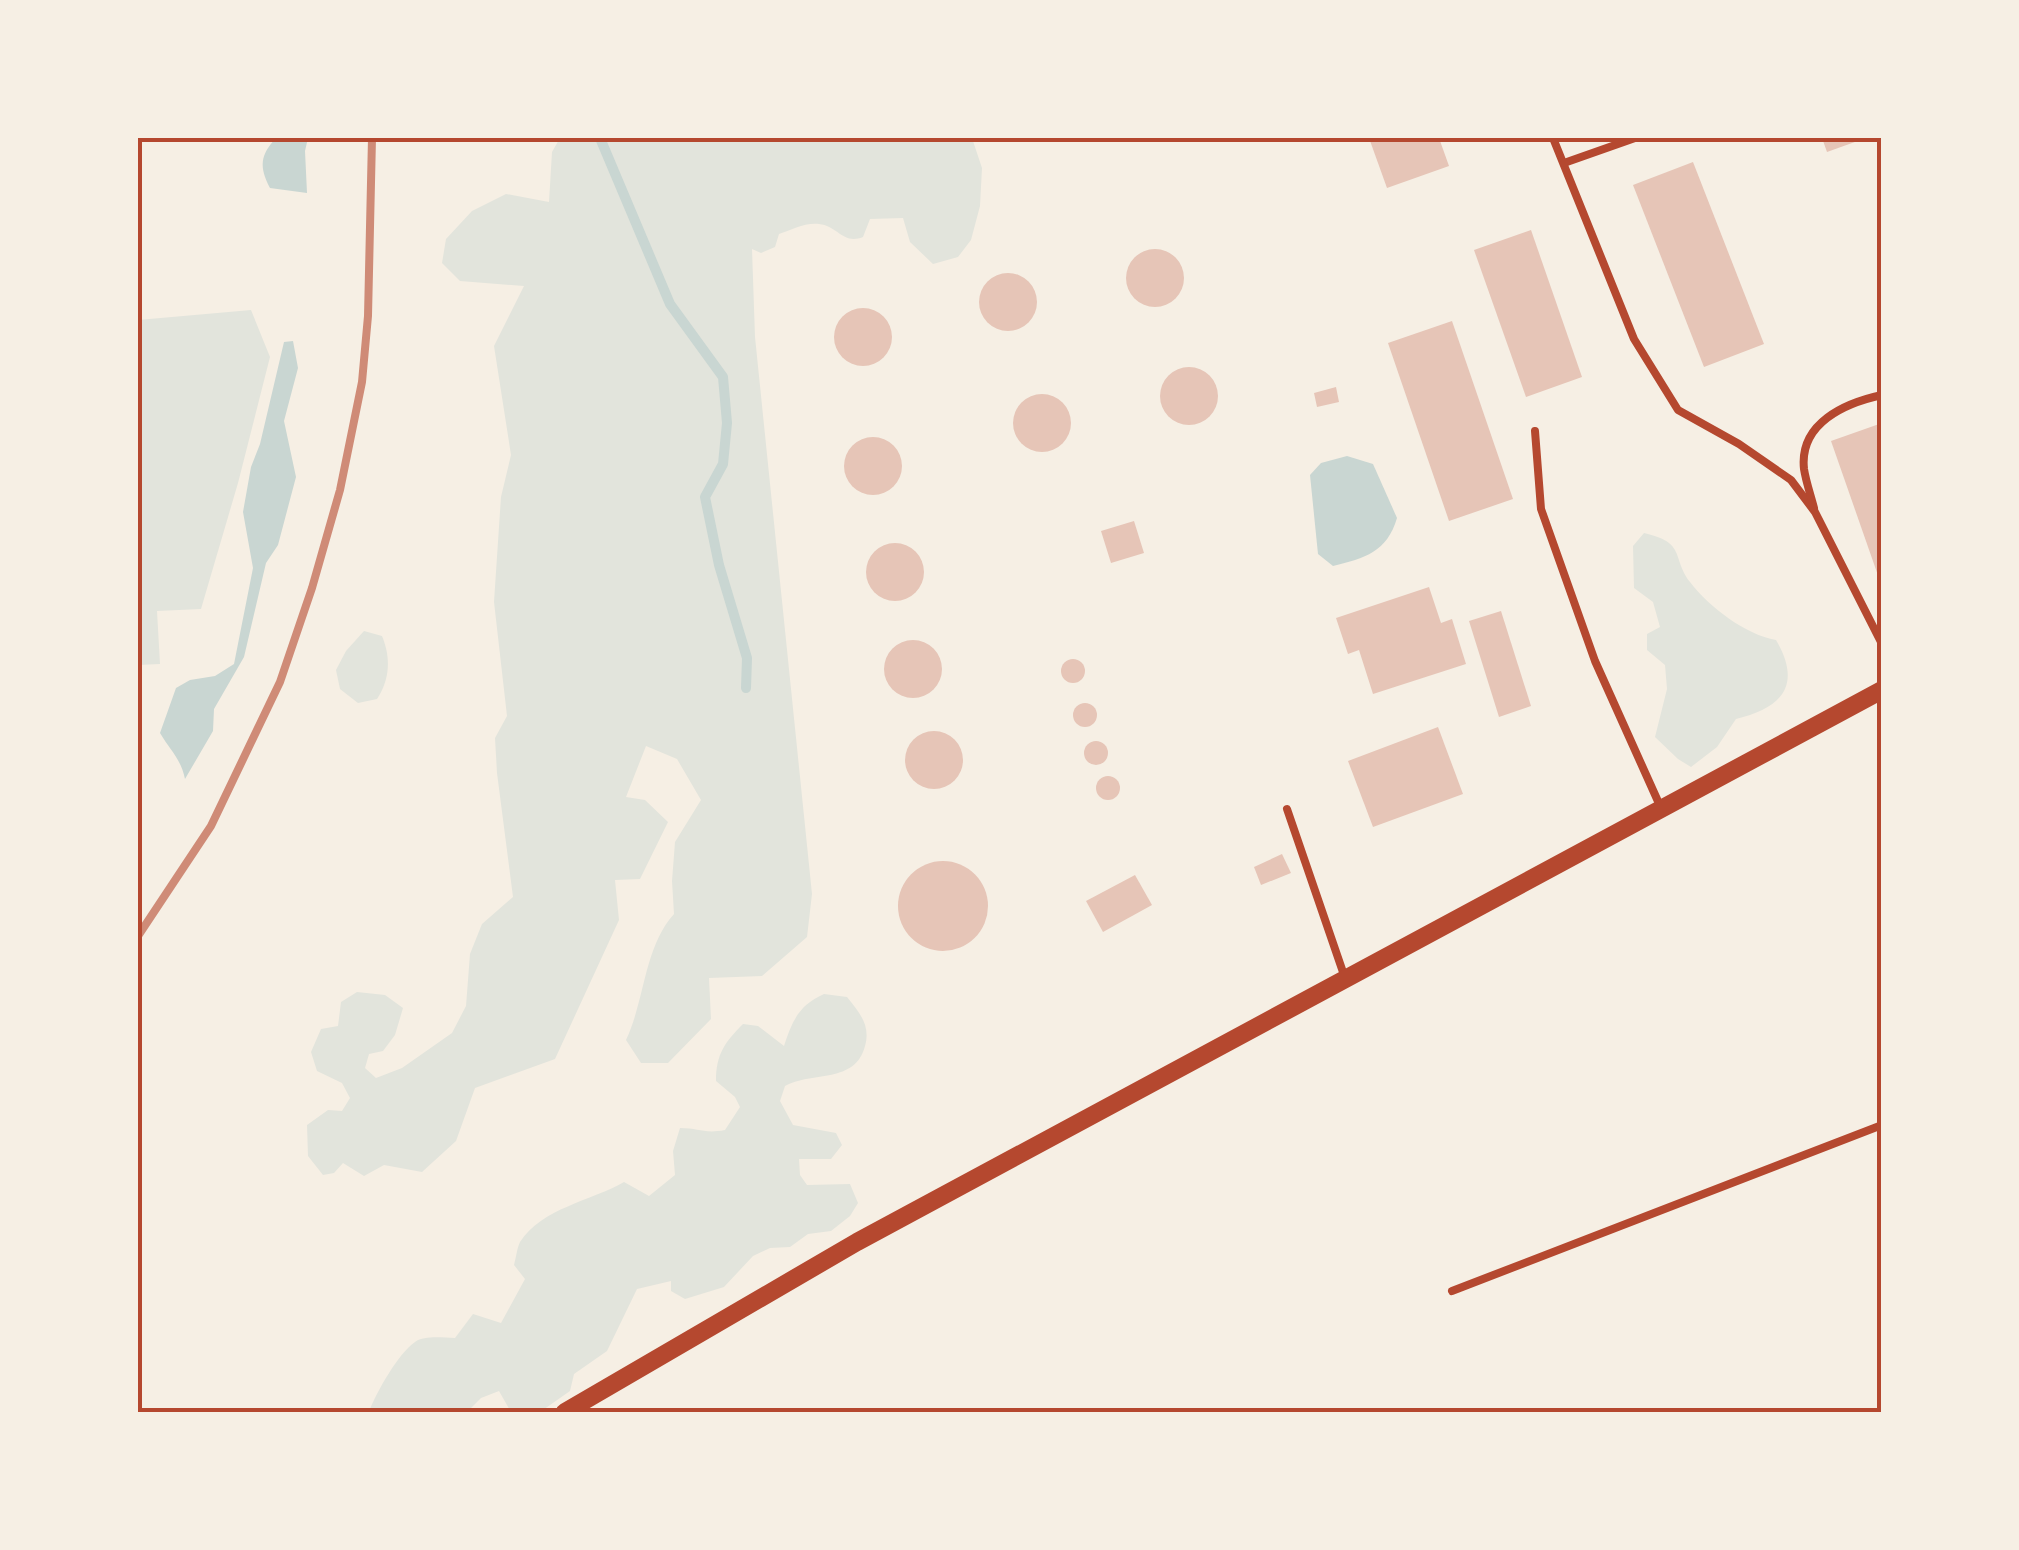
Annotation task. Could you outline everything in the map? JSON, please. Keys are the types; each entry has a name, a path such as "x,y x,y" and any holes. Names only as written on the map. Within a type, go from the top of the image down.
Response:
{"street":[{"path":"565,1412 857,1242 1882,690"}],"lane":[{"path":"1554,138 1634,339 1678,410 1792,480 1815,512 1882,644"},
{"path":"1564,163 1635,138"},
{"path":"1815,512 1804,466 1809,442 1823,419 1850,402 1882,395"},
{"path":"1535,431 1541,509 1595,661 1661,808"},
{"path":"1287,809 1345,978"},
{"path":"1452,1291 1882,1124"}],"shaded area":[{"path":"276,138 308,138 307,193 270,188 263,162"},
{"path":"560,138 972,138 982,168 980,206 971,240 958,257 933,264 910,242 903,218 870,219 863,237 856,239 826,225 809,224 779,234 775,247 761,253 752,249 755,337 812,894 807,937 762,976 709,978 711,1019 668,1063 641,1063 626,1040 657,942 674,914 675,842 701,800 677,759 646,746 626,797 645,800 668,822 640,879 615,880 619,920 555,1059 475,1088 456,1141 422,1172 384,1165 364,1176 343,1163 334,1173 323,1175 308,1156 307,1125 328,1110 342,1111 350,1098 342,1083 317,1071 311,1052 321,1029 338,1026 341,1002 357,992 385,995 403,1008 395,1035 383,1051 369,1054 365,1068 376,1078 402,1068 452,1033 466,1006 470,954 482,924 513,897 497,773 495,738 507,716 494,602 501,497 511,455 494,346 524,286 460,281 442,263 446,239 472,211 506,194 549,202 552,152"},
{"path":"251,310 270,357 201,609 157,611 160,664 138,665 138,320"},
{"path":"293,341 298,368 284,421 296,477 278,545 266,563 244,657 214,709 213,731 185,779 160,733 176,688 190,680 215,676 234,664 253,568 243,512 251,467 284,342"},
{"path":"1347,456 1373,464 1397,518 1387,539 1373,552 1333,566 1318,554 1310,475 1321,463"},
{"path":"1644,533 1672,546 1690,582 1718,610 1741,626 1776,640 1787,670 1787,682 1776,701 1736,719 1717,747 1691,767 1655,737 1667,689 1665,665 1647,650 1647,634 1660,627 1653,602 1634,588 1633,546"},
{"path":"364,631 382,636 388,668 377,699 358,703 340,689 336,670"},
{"path":"824,994 847,997 865,1025 865,1046 860,1058 843,1071 785,1086 780,1101 793,1125 836,1133 842,1145 831,1159 799,1159 800,1175 807,1185 850,1184 858,1203 850,1216 831,1231 808,1234 790,1247 770,1248 753,1256 724,1287 685,1299 671,1291 671,1281 637,1289 607,1351 574,1374 570,1391 540,1412 511,1412 499,1391 481,1398 467,1412 372,1412 370,1409 389,1373 415,1342 455,1338 473,1314 501,1323 525,1279 514,1265 519,1244 529,1230 554,1213 624,1182 649,1196 675,1175 673,1151 680,1128 725,1130 740,1107 735,1097 716,1081 718,1063 727,1043 743,1024 758,1026 784,1046 798,1015 808,1003"}],"building":[{"path":"1369,138 1439,138 1449,166 1387,188"},
{"path":"1822,138 1866,138 1827,152"},
{"path":"1693,162 1764,344 1704,367 1633,185"},
{"path":"1531,230 1582,377 1526,397 1474,250"},
{"path":"1155,249 1175,258 1184,278 1175,298 1155,307 1135,298 1126,278 1135,258"},
{"path":"1008,273 1028,282 1037,302 1028,322 1008,331 988,322 979,302 988,282"},
{"path":"863,308 883,317 892,337 883,357 863,366 843,357 834,337 843,317"},
{"path":"1452,321 1513,499 1449,521 1388,343"},
{"path":"1189,367 1209,376 1218,396 1209,416 1189,425 1169,416 1160,396 1169,376"},
{"path":"1336,387 1339,402 1317,407 1314,393"},
{"path":"1042,394 1062,403 1071,423 1062,443 1042,452 1022,443 1013,423 1022,403"},
{"path":"1882,423 1882,584 1881,584 1831,441"},
{"path":"873,437 893,446 902,466 893,486 873,495 853,486 844,466 853,446"},
{"path":"1134,521 1144,553 1111,563 1101,531"},
{"path":"895,543 915,552 924,572 915,592 895,601 875,592 866,572 875,552"},
{"path":"1429,587 1441,623 1452,619 1466,664 1373,694 1359,650 1348,654 1336,618"},
{"path":"1501,611 1531,706 1499,717 1469,621"},
{"path":"913,640 933,649 942,669 933,689 913,698 893,689 884,669 893,649"},
{"path":"1073,659 1082,662 1082,680 1073,683 1064,680 1061,671 1064,662"},
{"path":"1085,703 1094,706 1094,724 1085,727 1076,724 1073,715 1076,706"},
{"path":"1438,727 1463,794 1373,827 1348,761"},
{"path":"934,731 954,740 963,760 954,780 934,789 914,780 905,760 914,740"},
{"path":"1096,741 1105,744 1105,762 1096,765 1087,762 1084,753 1087,744"},
{"path":"1108,776 1117,779 1117,797 1108,800 1099,797 1096,788 1099,779"},
{"path":"1282,854 1291,873 1261,885 1254,867"},
{"path":"943,861 968,869 980,881 988,906 980,931 968,943 943,951 918,943 906,931 898,906 906,881 918,869"},
{"path":"1135,875 1152,905 1103,932 1086,901"}],"waterway":[{"path":"600,138 670,304 723,377 727,423 723,464 705,497 719,565 747,658 746,688"}],"railway":[{"path":"138,936 211,826 280,682 312,588 340,490 362,382 368,316 372,138"}]}
